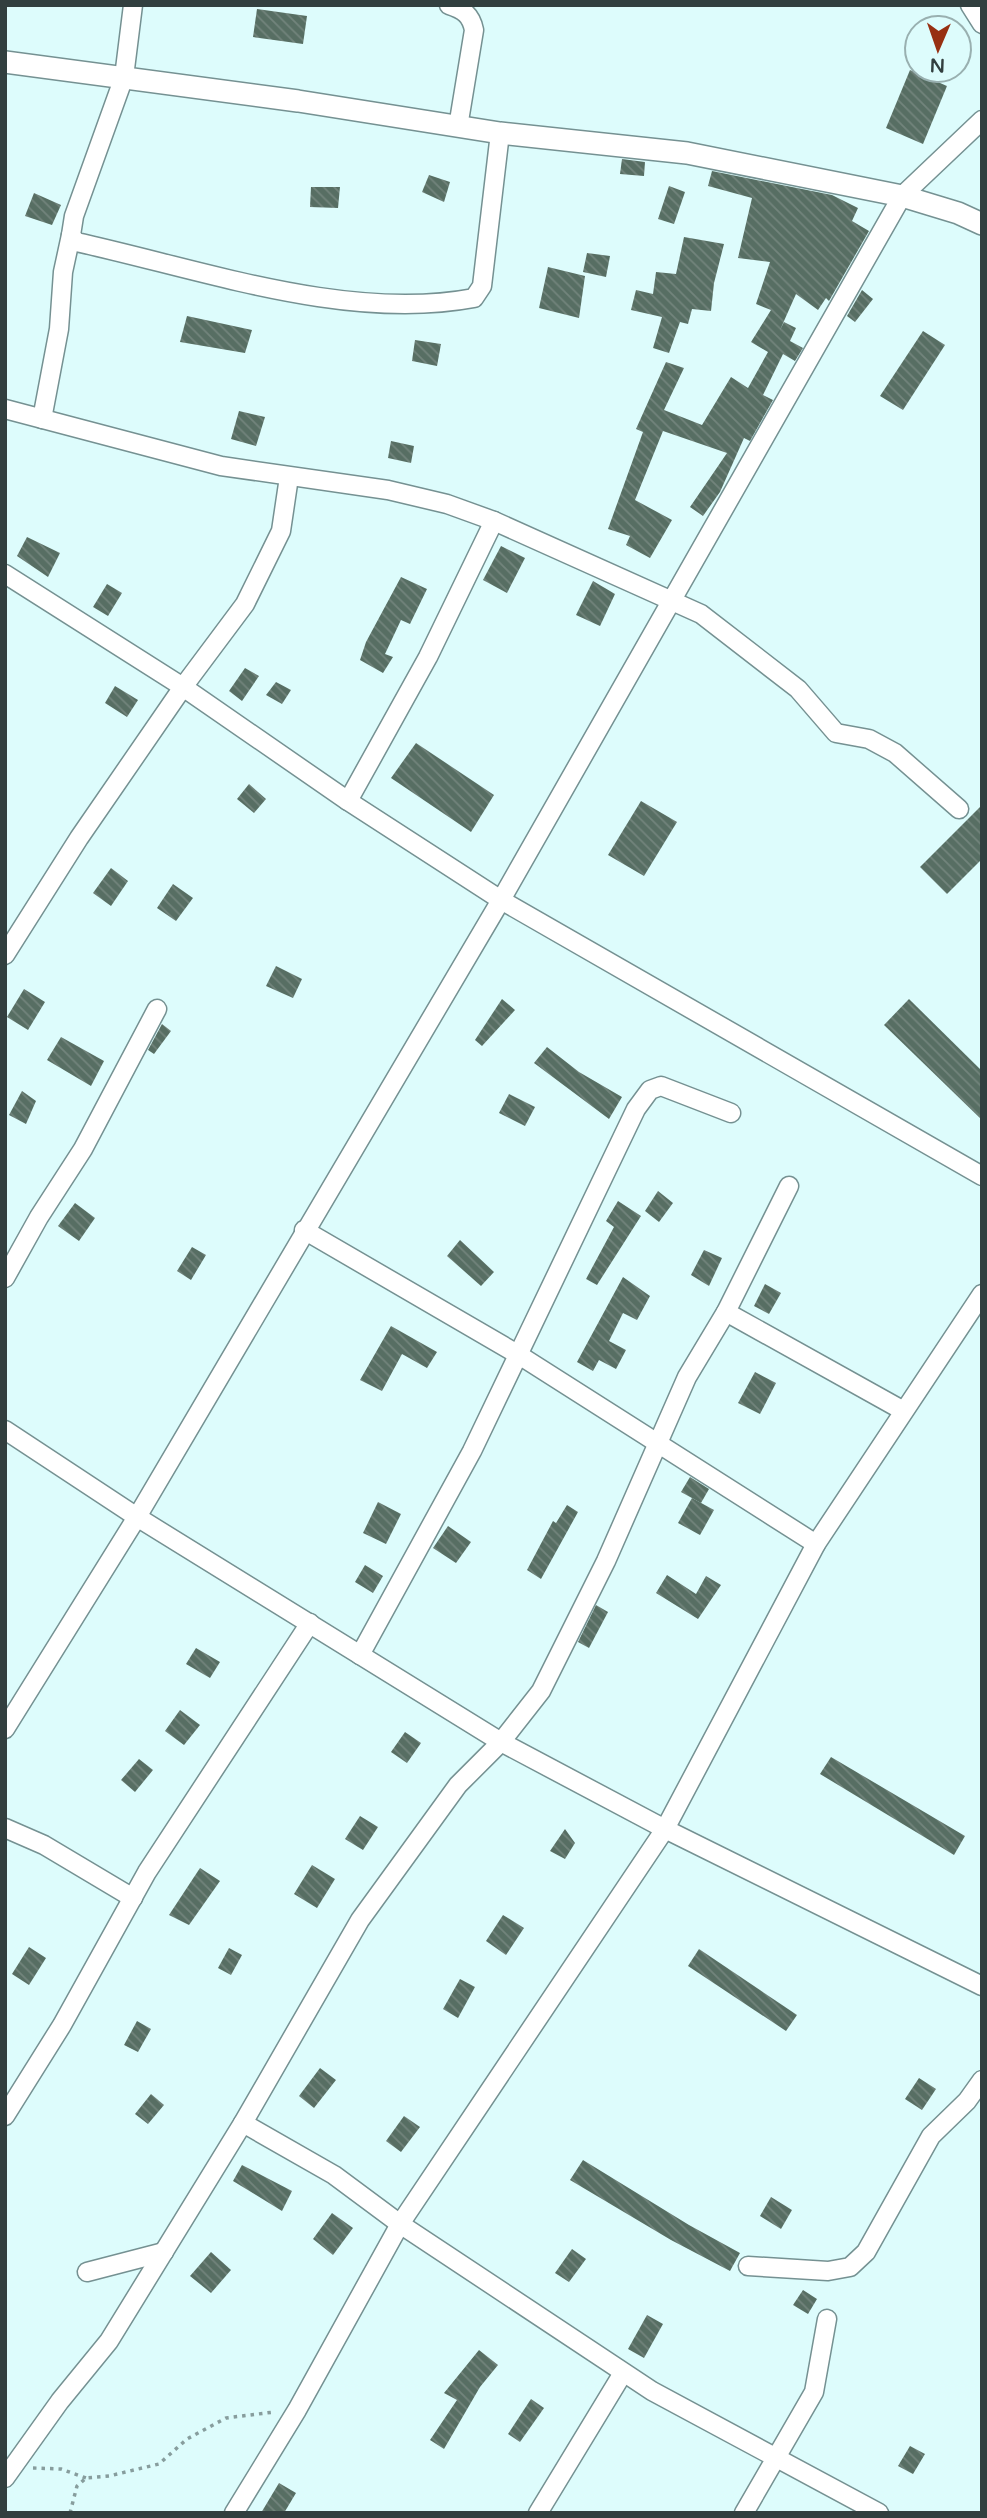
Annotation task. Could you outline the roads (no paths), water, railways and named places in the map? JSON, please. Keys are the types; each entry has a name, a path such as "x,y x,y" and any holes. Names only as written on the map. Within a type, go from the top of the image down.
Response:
{"street":[{"path":"42,419 59,329 63,272 74,216 124,77 133,5"},
{"path":"449,5 463,10 472,19 474,30 458,127"},
{"path":"970,5 982,24"},
{"path":"5,62 500,133 687,153 902,196 958,213 982,225"},
{"path":"5,1729 137,1517 501,900 902,196 982,120"},
{"path":"71,235 76,242 266,288 367,302 424,303 474,298 482,286 500,133"},
{"path":"5,409 221,466 388,490 447,504 494,521 701,614 798,690 836,733 869,739 895,753 959,809"},
{"path":"5,955 79,838 183,687 245,604 281,531 289,477"},
{"path":"348,801 428,657 494,521"},
{"path":"5,574 183,687 348,801 501,900 982,1176"},
{"path":"5,1278 38,1217 83,1149 157,1009"},
{"path":"360,1655 472,1451 636,1109 650,1090 661,1086 731,1113"},
{"path":"9,2471 38,2435 60,2401 100,2354 243,2123 360,1920 458,1785 501,1742 541,1691 606,1561 687,1377 726,1311 789,1186"},
{"path":"304,1230 519,1355 817,1544"},
{"path":"234,2513 297,2410 400,2224 665,1829 817,1544 902,1410 982,1294"},
{"path":"726,1311 902,1410"},
{"path":"5,1430 137,1517 501,1742 665,1829 982,1986"},
{"path":"5,2116 62,2025 133,1898 197,1793 310,1623"},
{"path":"5,1828 44,1845 133,1898"},
{"path":"748,2266 828,2270 850,2267 866,2252 931,2136 967,2101 982,2080"},
{"path":"243,2123 334,2175 400,2224 623,2373 879,2513"},
{"path":"87,2272 164,2252"},
{"path":"744,2513 814,2392 827,2319"},
{"path":"538,2513 623,2373"}]}
